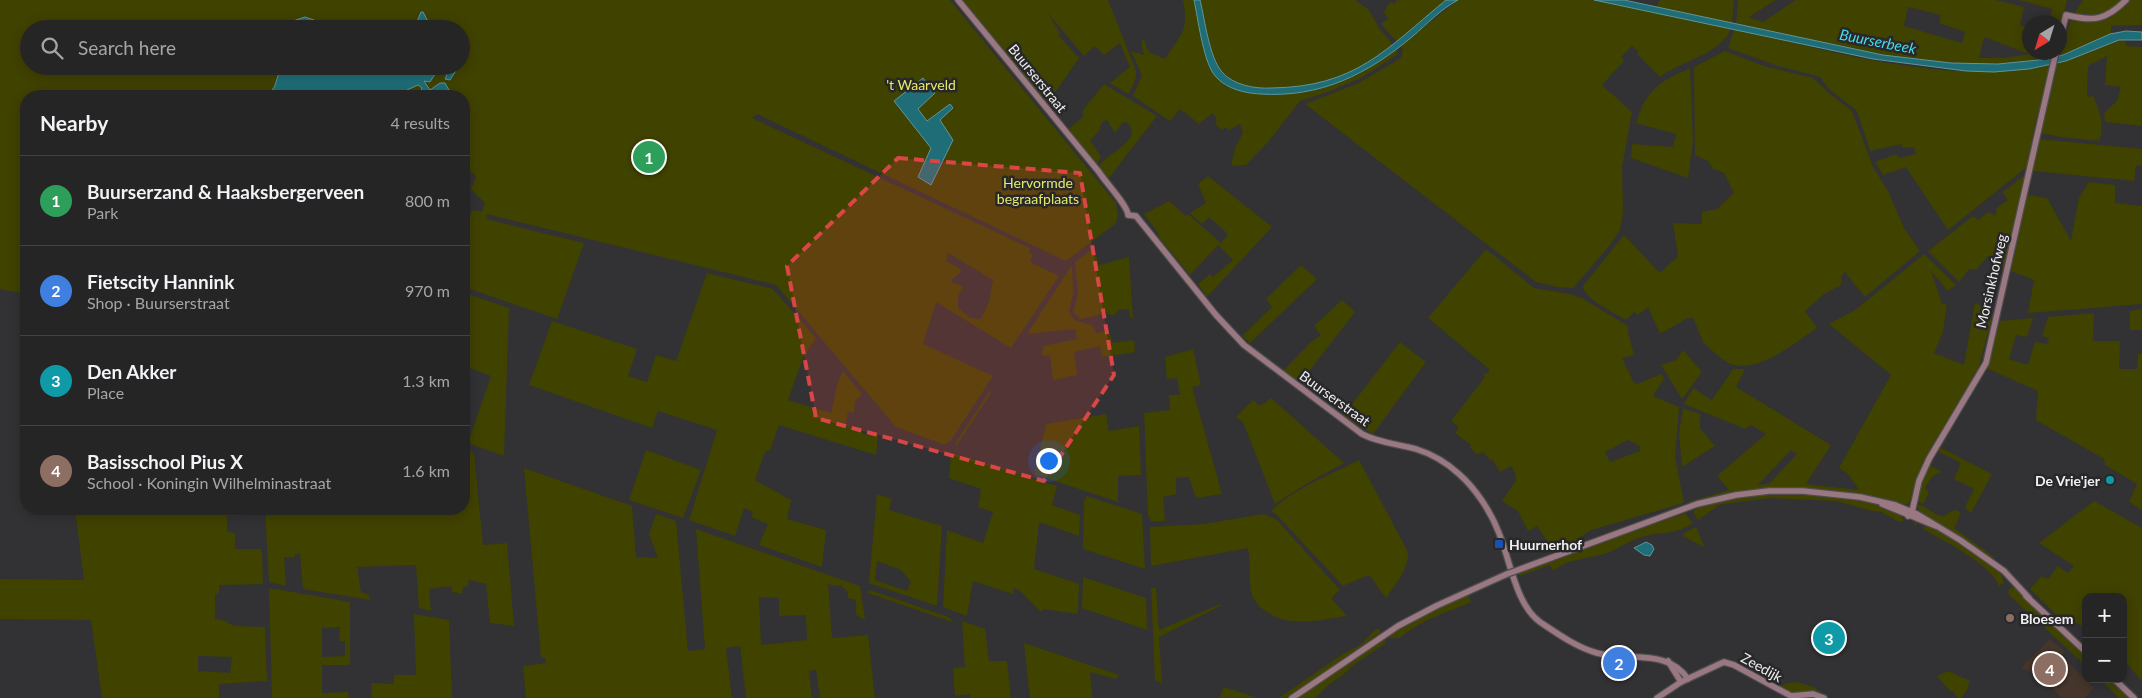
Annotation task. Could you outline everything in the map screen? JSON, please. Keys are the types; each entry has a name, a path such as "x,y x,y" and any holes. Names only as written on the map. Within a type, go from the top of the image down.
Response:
{"main road":[{"name":"Buurserstraat","path":"958,0 1099,172 1107,186 1126,206 1130,215 1136,216 1216,314 1257,356 1362,434 1424,452 1460,475 1478,496 1493,519 1522,600 1535,618 1572,642 1596,653 1668,661"},
{"path":"2067,15 2089,19 2102,17 2114,11 2126,0"},
{"name":"Morsinkhofweg","path":"1909,512 1919,481 1929,459 1986,363 2054,60"},
{"path":"1292,698 1370,643 1376,642 1398,626 1436,606 1507,574 1702,504 1736,495 1769,491 1803,490 1860,497 1909,512 1938,526 1992,563 2018,590 2082,648"},
{"path":"1668,661 1682,670 1688,679"},
{"path":"1668,661 1681,682"},
{"name":"Zeedijk","path":"1657,698 1681,682 1720,663 1727,663 1791,696 1813,694 1824,698"},
{"path":"2118,683 2134,698"}],"highlighted area":[{"path":"898,158 1080,173 1114,375 1044,481 816,418 787,266"}],"shaded area":[{"path":"2050,639 2065,652 2062,656 2082,676 2082,683 2089,683 2094,688 2085,698 2062,698 2038,675 2021,668"}],"green space":[{"path":"0,0 950,0 1116,203 1118,216 1115,224 1066,261 757,114 752,118 1030,248 1029,252 1033,255 1030,262 1059,276 1011,348 936,302 923,344 993,376 951,440 945,445 896,427 776,285 487,214 486,219 584,243 557,319 470,289 470,215 472,210 482,212 485,203 471,189 476,176 470,170 470,90 20,90 20,293 0,289","holes":["948,253 993,280 989,302 981,319 970,318 958,308 958,296 963,288 959,284 952,283 951,280 960,273 961,269 946,261"]},
{"path":"962,0 1108,0 1136,71 1133,86 1128,94 1110,83 1130,67 1120,43 1104,55 1095,46 1084,56 1047,12 1060,33 1058,35 1079,58 1047,104"},
{"path":"1183,0 1194,0 1208,65 1225,86 1249,93 1286,94 1321,88 1358,75 1397,49 1398,54 1363,77 1300,101 1268,142 1246,165 1231,166 1235,148 1243,133 1240,124 1229,130 1226,127 1221,130 1215,123 1217,120 1213,113 1199,124 1180,109 1170,121 1133,96 1142,75 1131,51 1144,55 1141,41 1144,40 1149,52 1165,59 1179,38 1184,26 1185,11"},
{"path":"1200,0 1355,0 1369,10 1379,28 1393,45 1358,70 1332,80 1282,89 1248,86 1234,81 1223,73 1218,66 1208,38"},
{"path":"1397,0 1446,0 1397,42 1381,24 1388,19 1384,12 1390,2 1395,4"},
{"path":"1458,0 1594,0 1731,28 1720,44 1660,77 1637,54 1639,52 1632,46 1621,57 1624,61 1602,85 1632,112 1622,167 1623,212 1620,230 1610,245 1573,288 1557,287 1536,282 1305,104 1359,83 1401,58 1403,49 1400,46"},
{"path":"1660,0 1734,0 1732,23 1656,7"},
{"path":"1738,0 1776,0 1749,17 1763,22 1796,0 1996,0 2024,7 2020,25 2022,26 2022,51 1984,37 1979,58 2005,58 2022,55 2022,60 2039,60 2009,63 1930,61 1853,49 1736,24","holes":["1908,7 1941,15 1939,23 1965,32 1962,43 1904,26"]},
{"path":"2019,0 2067,0 2064,15 2051,15 2052,9"},
{"path":"2083,0 2124,0 2107,14 2092,16 2089,14 2074,14"},
{"path":"2131,0 2142,0 2142,25 2111,26 2111,34 2067,53 2067,32 2070,21 2097,22 2116,13"},
{"path":"1734,29 1851,56 1931,69 2011,70 2051,65 2035,124 2027,167 1948,230 1906,167 1883,175 1875,162 1896,154 1899,158 1916,154 1914,147 1903,148 1902,144 1870,151 1857,111 1828,88 1820,77 1778,66 1728,48"},
{"path":"2124,39 2127,46 2142,47 2142,126 2105,122 2104,113 2117,101 2121,87 2105,85 2107,56 2088,66 2087,97 2093,96 2100,113 2102,129 2099,141 2041,133 2058,63"},
{"path":"1725,51 1764,66 1813,78 1852,111 1873,167 1888,191 1904,228 1920,251 1865,297 1845,272 1841,276 1841,285 1824,294 1805,311 1817,328 1788,348 1766,360 1744,366 1730,364 1704,344 1693,318 1688,318 1660,334 1648,307 1638,315 1634,312 1626,320 1594,301 1583,286 1624,235 1660,273 1678,256 1673,223 1702,224 1702,212 1717,209 1734,193 1724,173 1713,169 1708,161 1695,155 1694,67"},
{"path":"1690,68 1693,142 1688,178 1631,158 1632,144 1673,147 1676,134 1636,123 1644,102 1656,88 1670,77"},
{"path":"1104,84 1157,116 1108,179 1099,167 1106,158 1128,140 1132,134 1130,125 1126,122 1122,123 1115,133 1107,120 1102,122 1099,131 1090,140 1101,157 1097,164 1068,130 1083,117 1083,110"},
{"path":"2039,139 2142,149 2142,166 2136,165 2134,181 2033,171"},
{"path":"2026,174 2002,279 2003,266 1988,256 1976,270 1969,269 1959,282 1928,251 1973,216 1978,220 1989,212 1995,216 1997,208 2008,200 2003,192"},
{"path":"1208,176 1272,227 1207,297 1198,284 1210,274 1213,277 1233,260 1218,245 1190,275 1161,240 1144,214 1169,201 1186,216 1188,214 1221,243 1228,234 1209,217 1202,224 1190,213 1206,203 1198,184"},
{"path":"2089,182 2115,185 2115,203 2142,206 2142,304 2028,313 2034,280 2011,271 2027,195 2047,198 2071,241 2079,198"},
{"path":"1094,248 1099,265 1129,257 1133,319 1130,317 1129,310 1120,309 1113,316 1104,311 1096,316 1080,319 1073,312 1078,295 1075,262"},
{"path":"1486,249 1534,288 1582,298 1628,326 1634,355 1622,358 1634,383 1637,384 1661,374 1664,378 1653,396 1679,407 1675,457 1684,503 1591,530 1573,542 1553,550 1537,526 1528,531 1518,511 1502,501 1516,480 1516,475 1511,466 1500,472 1492,459 1490,460 1483,452 1478,455 1470,448 1471,445 1455,433 1459,427 1451,421 1485,377 1483,374 1489,372 1489,369 1428,318","holes":["1628,440 1640,446 1640,451 1610,462 1605,452"]},
{"path":"1925,255 1956,285 1948,291 1931,271 1942,304 1947,304 1943,332 1934,353 1964,365 1975,302 1991,315 1978,370 1923,462 1909,503 1902,506 1860,495 1803,488 1776,489 1692,504 1688,502 1729,490 1717,476 1766,434 1751,425 1745,429 1684,404 1693,388 1712,400 1733,369 1745,369 1736,387 1831,445 1806,484 1859,490 1847,473 1839,468 1891,375 1829,324 1855,310","holes":["1791,450 1797,454 1769,484 1758,485"]},
{"path":"1072,265 1073,293 1069,312 1074,320 1092,325 1096,333 1109,331 1113,343 1134,340 1135,352 1102,357 1100,346 1074,352 1077,375 1053,380 1050,356 1042,355 1043,346 1077,339 1075,329 1027,334"},
{"path":"1301,265 1317,279 1250,343 1242,336 1272,307 1266,299"},
{"path":"707,273 773,289 816,338 803,358 788,400 831,413 838,382 843,371 862,394 855,402 854,413 848,412 845,426 860,428 862,434 878,436 876,455 779,425 770,450 765,452 755,480 791,500 787,519 826,530 822,567 759,545 768,524 751,517 753,512 744,508 735,536 689,520 717,430 658,411 652,428 529,385 552,321 637,349 628,376 647,382 656,355 676,361"},
{"path":"470,295 509,308 504,456 470,444 470,437 491,376 470,368"},
{"path":"1342,300 1355,312 1300,383 1283,371 1310,343 1321,335 1314,326"},
{"path":"2142,309 2142,330 2130,330 2130,311"},
{"path":"2094,313 2093,341 2120,341 2119,369 2137,369 2138,354 2142,354 2142,510 2129,502 2137,484 2105,465 2104,459 2036,420 2038,391 1986,368 2000,321 2033,318 2027,337 2016,335 2009,359 2028,365 2035,342 2047,344 2049,338 2042,336 2048,317"},
{"path":"1400,342 1426,362 1373,434 1343,416"},
{"path":"1193,349 1201,385 1192,387 1222,494 1196,498 1189,477 1176,478 1176,494 1163,497 1165,521 1151,521 1148,515 1144,413 1170,410 1169,395 1180,395 1177,378 1167,379 1165,357"},
{"path":"1683,350 1702,372 1682,399 1661,365 1676,360"},
{"path":"989,392 991,393 957,445 955,444"},
{"path":"1271,398 1344,463 1275,504 1243,422 1236,417 1253,400 1260,406"},
{"path":"1683,408 1700,414 1700,428 1715,446 1682,467 1679,435"},
{"path":"1106,414 1109,431 1139,426 1141,475 1118,476 1118,502 1034,474 1046,424"},
{"path":"1939,447 1992,474 1971,513 1965,507 1974,489 1954,479 1961,463 1937,451"},
{"path":"646,450 701,470 683,518 629,500"},
{"path":"470,451 474,453 483,545 507,543 514,626 490,623 486,584 469,580 467,587 463,586 462,594 452,592 451,586 429,589 431,611 419,608 416,565 357,567 361,592 369,595 370,600 303,589 300,554 295,554 295,557 284,557 286,586 269,582 265,515 470,515"},
{"path":"951,453 1057,486 1052,505 1080,515 1079,536 1039,522 1034,569 1079,584 1078,614 1043,609 1041,612 1020,591 1014,588 1013,594 973,581 967,616 943,607 947,530 983,543 993,512 978,507 981,489 949,478"},
{"path":"1359,460 1408,552 1404,570 1386,598 1369,575 1343,586 1277,515 1271,511 1291,495"},
{"path":"1929,465 1942,472 1933,476 1928,483 1925,489 1929,492 1923,504 1918,501 1921,483"},
{"path":"524,468 632,506 636,557 658,558 649,534 656,514 676,521 688,651 705,649 696,529 860,586 865,619 860,618 856,614 856,600 848,598 847,591 841,585 834,586 828,584 832,638 868,635 875,698 820,698 816,670 809,671 812,698 746,698 740,646 726,648 732,698 526,698 523,666 546,663 545,658 541,657","holes":["759,597 779,598 779,616 806,615 807,640 761,645"]},
{"path":"1772,493 1819,494 1871,501 1886,506 1898,513 1905,521 1899,522 1881,512 1836,501 1769,498 1719,505 1698,520 1693,512 1699,507 1718,501"},
{"path":"877,494 892,499 889,510 942,526 937,606 869,583","holes":["877,561 901,570 911,582 907,591 875,580"]},
{"path":"1087,496 1142,514 1145,569 1083,549 1084,501"},
{"path":"2094,501 2142,528 2142,681 2127,664 2127,593 2082,593 2082,626 2071,620 2059,617 2030,589 2041,576 2048,579 2058,566 2068,573 2074,566 2039,543"},
{"path":"1919,505 1940,516 1955,510 1961,513 1954,528 1994,557 1991,560 1919,510 1917,506"},
{"path":"1685,513 1693,523 1682,529 1640,537 1607,553 1566,563 1553,571 1550,565 1520,576 1519,573 1521,571"},
{"path":"1264,514 1277,520 1340,590 1331,598 1347,616 1304,622 1284,620 1264,610 1256,603 1252,595 1248,548 1151,566 1150,527 1204,524"},
{"path":"76,515 260,515 227,516 227,532 235,533 235,549 262,549 263,584 219,585 219,594 215,594 215,619 223,620 234,626 265,627 267,681 219,684 219,698 102,698 91,620 0,619 0,579 84,580","holes":["198,656 232,657 230,673 198,671"]},
{"path":"1916,520 1957,540 1998,571 2004,583 1999,586 1995,578 1977,562 1923,529 1925,526 1918,522 1914,525"},
{"path":"1696,527 1705,548 1683,536 1684,533"},
{"path":"1083,577 1146,598 1147,630 1082,608"},
{"path":"269,588 350,602 350,665 322,665 322,693 348,692 349,698 272,698","holes":["340,627 339,641 345,641 345,656 322,657 322,628"]},
{"path":"1151,588 1156,588 1159,630 1220,604 1220,606 1159,637 1162,684 1155,680"},
{"path":"2010,588 2015,588 2082,652 2082,662 2009,595 2008,591"},
{"path":"870,590 951,618 952,622 868,593"},
{"path":"1468,593 1471,602 1424,622 1400,638 1389,638 1391,633 1431,610"},
{"path":"414,614 449,620 452,698 372,698 371,683 394,684 394,675 416,675"},
{"path":"962,621 985,629 989,661 1007,661 1011,698 970,698 970,694 955,696 953,668 965,667"},
{"path":"1376,629 1380,630 1380,633 1287,698 1279,698 1344,653 1359,646"},
{"path":"1384,639 1386,643 1349,668 1315,698 1299,698 1334,671"},
{"path":"1024,643 1119,675 1116,679 1090,672 1092,698 1030,698"},
{"path":"1949,671 1970,681 1967,690 1961,698 1958,698 1951,692 1937,676"},
{"path":"1797,682 1814,687 1821,693 1794,695 1779,687 1787,683"},
{"path":"2104,683 2114,683 2129,698 2119,698"},
{"path":"1224,687 1258,698 1219,698"}],"water":[{"path":"1194,0 1200,0 1211,48 1222,72 1238,83 1251,87 1265,88 1300,86 1326,81 1348,73 1386,50 1446,0 1458,0 1440,12 1396,50 1361,72 1342,81 1303,92 1260,94 1240,91 1228,86 1213,73 1206,58"},
{"path":"1594,0 1624,0 1883,55 1951,63 1998,64 2039,60 2067,60 2067,53 2110,34 2126,31 2142,32 2142,40 2119,40 2066,61 2029,69 1994,72 1966,71 1873,59"},
{"path":"421,12 423,12 427,20 418,20"},
{"path":"305,17 314,20 296,20"},
{"path":"278,75 434,75 430,82 424,81 430,90 421,90 422,88 418,85 407,90 272,90"},
{"path":"447,75 453,75 450,80 445,79"},
{"path":"923,78 935,93 918,109 927,121 950,104 953,108 940,120 953,140 931,185 918,177 931,148 894,101"},
{"path":"440,83 445,83 449,90 430,90"},
{"path":"1646,542 1652,545 1654,549 1650,556 1644,555 1634,548"}],"place":[{"name":"Buurserzand & Haaksbergerveen","path":"649,157"},
{"name":"De Vrie'jer","path":"2110,480"},
{"name":"Huurnerhof","path":"1499,544"},
{"name":"Bloesem","path":"2010,618"},
{"name":"Den Akker","path":"1829,638"},
{"name":"Fietscity Hannink","path":"1619,663"},
{"name":"Basisschool Pius X","path":"2050,669"}],"water label":[{"name":"Buurserbeek","path":"1878,41"}],"park label":[{"name":"'t Waarveld","path":"921,84"},
{"name":"Hervormde begraafplaats","path":"1038,190"}]}
